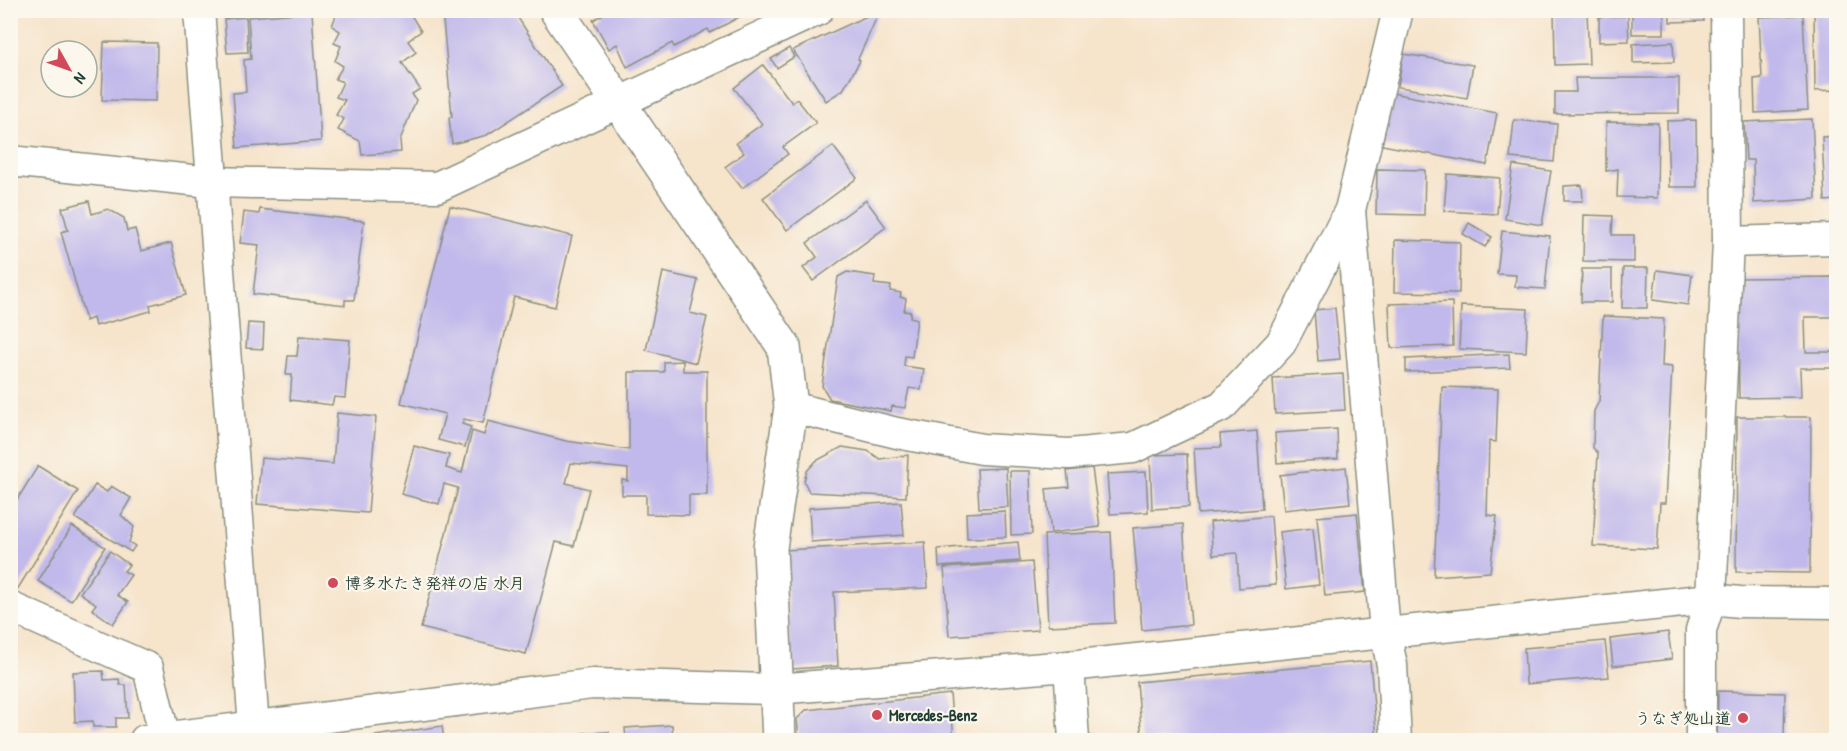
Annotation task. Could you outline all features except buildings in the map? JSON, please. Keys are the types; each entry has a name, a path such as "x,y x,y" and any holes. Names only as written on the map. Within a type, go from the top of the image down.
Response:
{"street":[{"path":"199,10 255,733"},
{"path":"556,10 784,347 790,407 770,548 779,741"},
{"path":"10,161 211,182 437,187 818,10"},
{"path":"790,407 897,433 982,449 1069,454 1133,448 1222,406 1281,343 1350,210 1398,10"},
{"path":"1701,741 1701,630 1711,599 1728,242 1725,10"},
{"path":"1350,210 1384,632 1392,665 1396,741"},
{"path":"1728,242 1836,239"},
{"path":"10,607 148,668 155,739 255,733 592,684 775,689 1069,666 1711,599 1740,602 1836,603"},
{"path":"1069,666 1074,741"}],"place":[{"name":"博多水たき発祥の店 水月","path":"333,583"},
{"name":"Mercedes-Benz","path":"877,715"},
{"name":"うなぎ処山道","path":"1743,718"}]}
